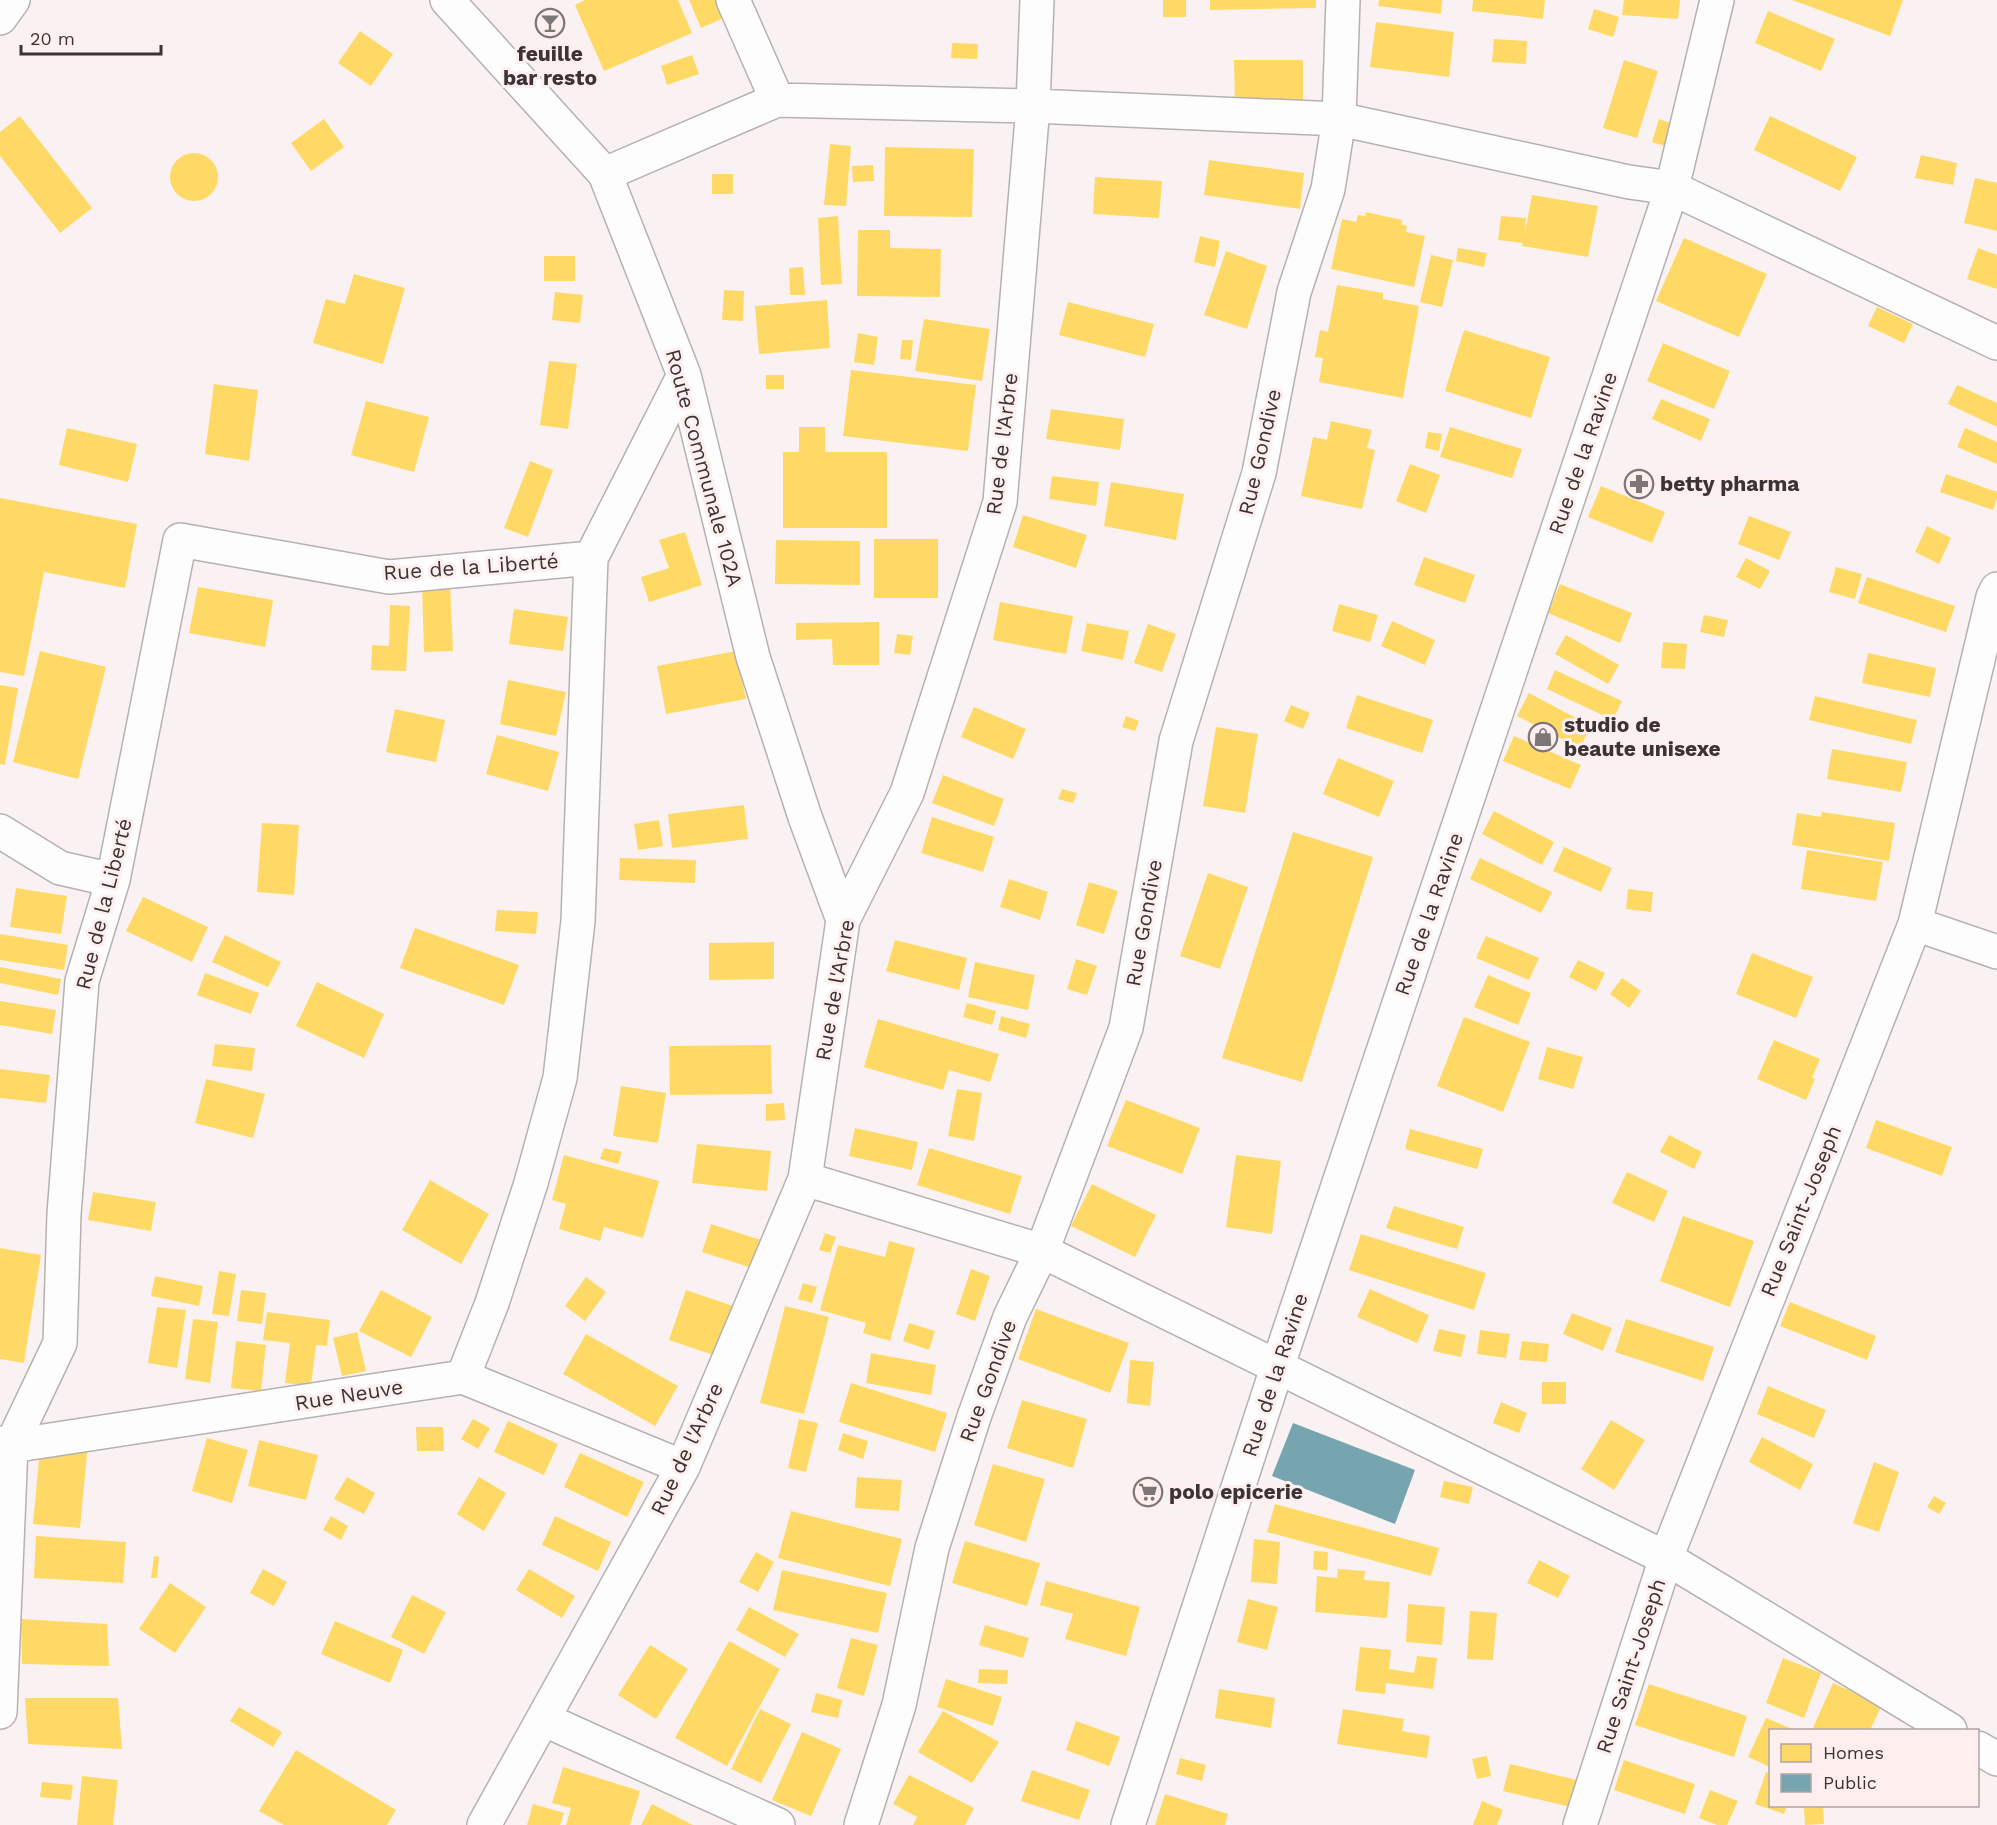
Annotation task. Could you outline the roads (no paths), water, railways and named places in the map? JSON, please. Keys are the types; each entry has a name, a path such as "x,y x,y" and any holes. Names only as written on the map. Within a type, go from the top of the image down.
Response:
{"street":[{"path":"0,18 13,0"},
{"name":"Route Communale 102A","path":"447,0 539,104 605,174 684,375 753,657 805,817 843,920"},
{"path":"733,0 777,100"},
{"name":"Rue de l'Arbre","path":"484,1825 683,1467 805,1179 843,920 907,793 1000,502 1033,106 1037,0"},
{"name":"Rue Gondive","path":"861,1825 899,1705 932,1548 974,1418 1010,1317 1042,1251 1126,1028 1176,741 1259,473 1294,292 1328,189 1339,119 1342,0"},
{"name":"Rue de la Ravine","path":"1128,1825 1277,1368 1672,188 1717,0"},
{"path":"605,174 777,100 1033,106 1339,119 1629,182 1672,188 1997,343"},
{"path":"683,1467 463,1377 492,1303 531,1183 560,1078 578,921 591,558 684,375"},
{"name":"Rue de la Liberté","path":"0,1712 6,1445 60,1343 64,1214 82,981 113,880 180,540 389,577 591,558"},
{"name":"Rue Saint-Joseph","path":"1580,1825 1666,1558 1915,924 1993,597 1997,589"},
{"path":"0,831 60,868 113,880"},
{"path":"1915,924 1997,952"},
{"path":"805,1179 1042,1251 1666,1558 1947,1729"},
{"name":"Rue Neuve","path":"6,1445 463,1377"},
{"path":"543,1719 778,1825"},
{"path":"1979,1749 1997,1759"}],"place":[{"name":"feuille bar resto","path":"550,23"},
{"name":"betty pharma","path":"1639,484"},
{"name":"studio de beaute unisexe","path":"1543,737"},
{"name":"polo epicerie","path":"1148,1492"}]}
